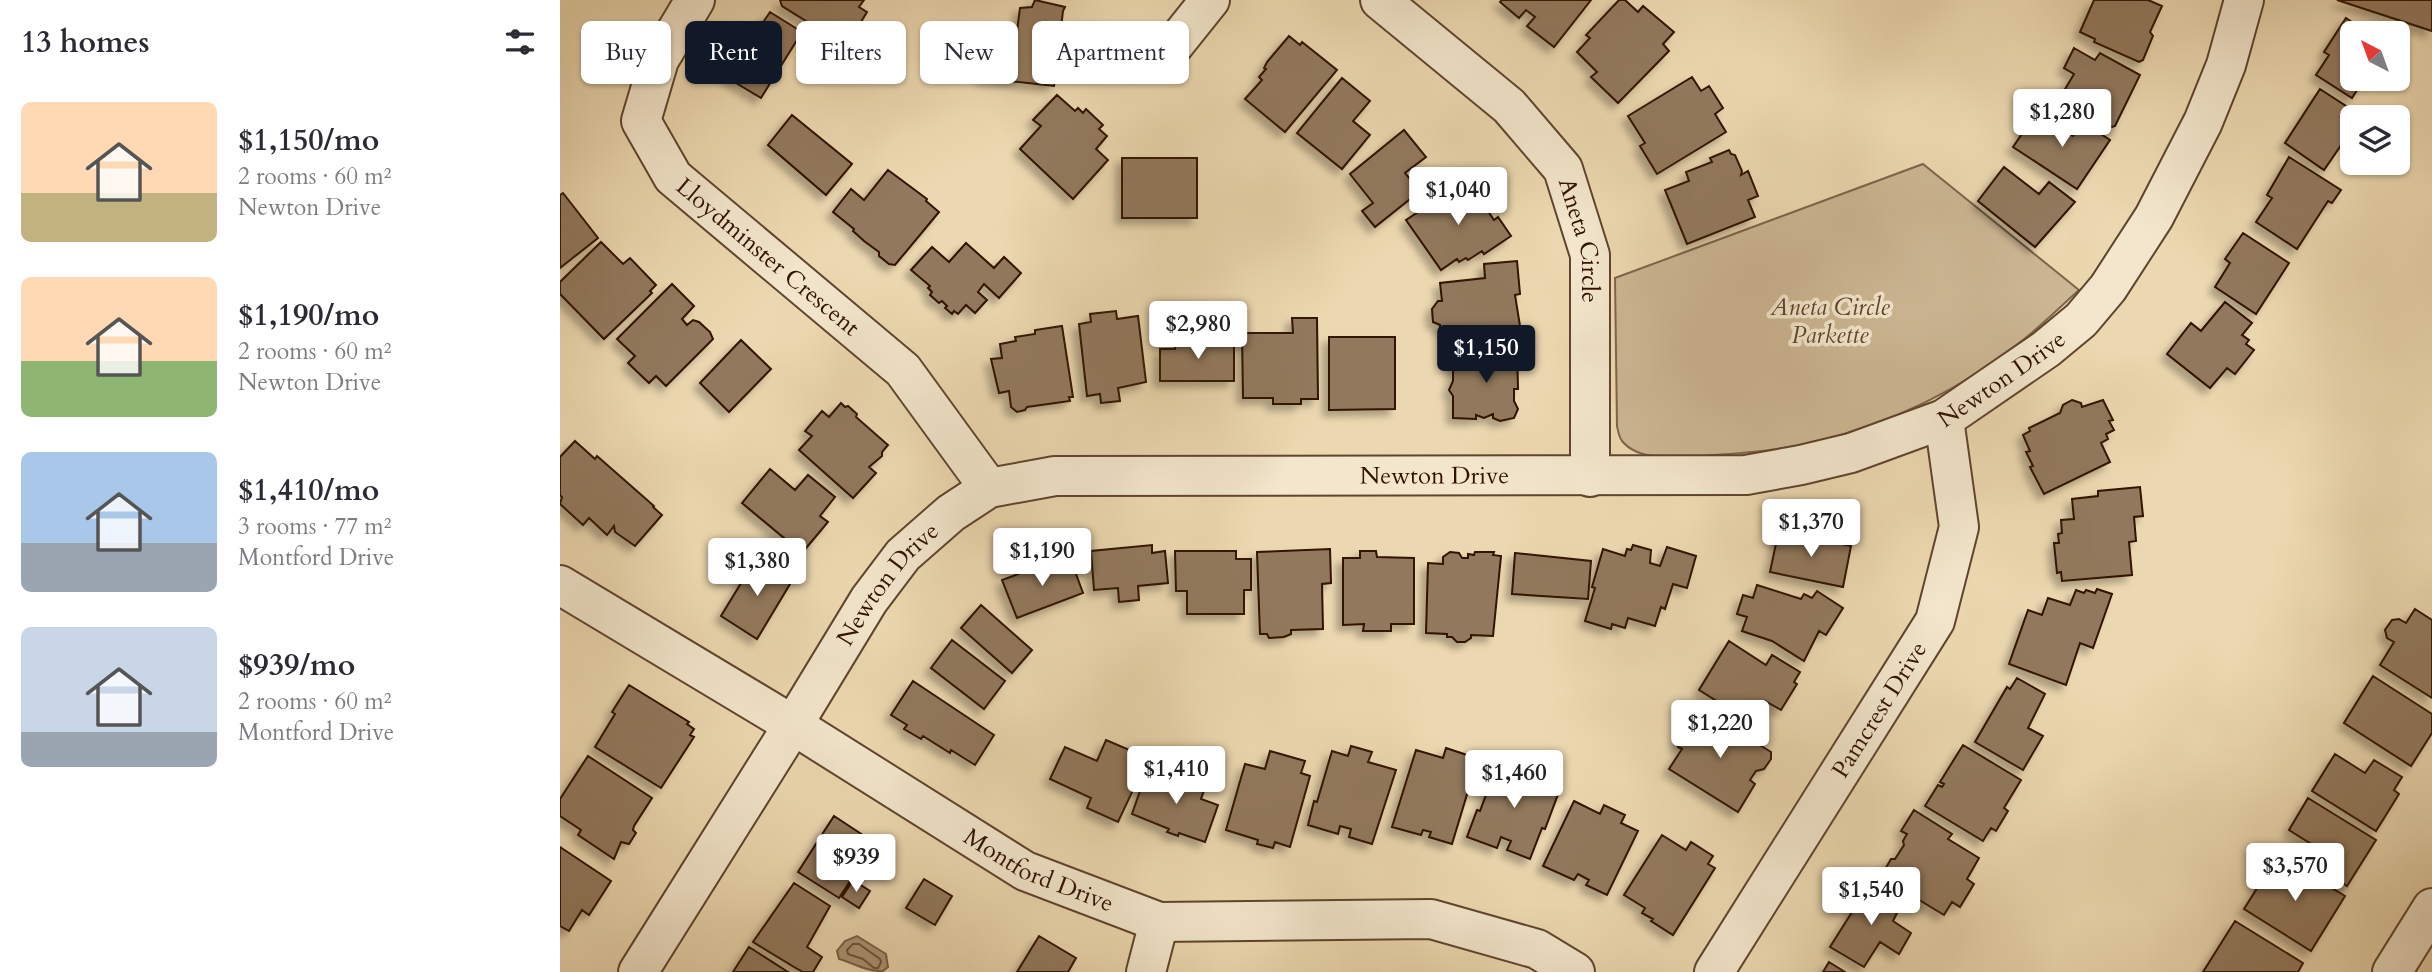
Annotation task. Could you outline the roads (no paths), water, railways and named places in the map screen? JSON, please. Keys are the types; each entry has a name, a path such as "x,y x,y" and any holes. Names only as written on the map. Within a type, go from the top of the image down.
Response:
{"street":[{"name":"Lloydminster Crescent","path":"695,0 659,60 641,121 673,177 903,370 989,488"},
{"path":"1189,26 1210,0"},
{"name":"Aneta Circle","path":"1380,0 1509,107 1563,169 1590,255 1590,477"},
{"name":"Newton Drive","path":"638,972 869,600 903,555 951,513 989,488 1055,476 1746,475 1851,453 1944,419 2046,349 2081,320 2108,288 2154,217 2203,122 2226,65 2244,0"},
{"name":"Pamcrest Drive","path":"1714,972 1935,621 1959,527 1944,419"},
{"name":"Montford Drive","path":"560,585 793,725 1025,871 1159,922 1431,919 1536,949 1574,972"},
{"path":"2392,972 2432,908"},
{"path":"1146,972 1159,922"}],"water":[{"path":"857,936 886,954 888,967 883,971 871,970 839,959 837,951 845,941"}],"park label":[{"name":"Aneta Circle Parkette","path":"1830,321"}]}
